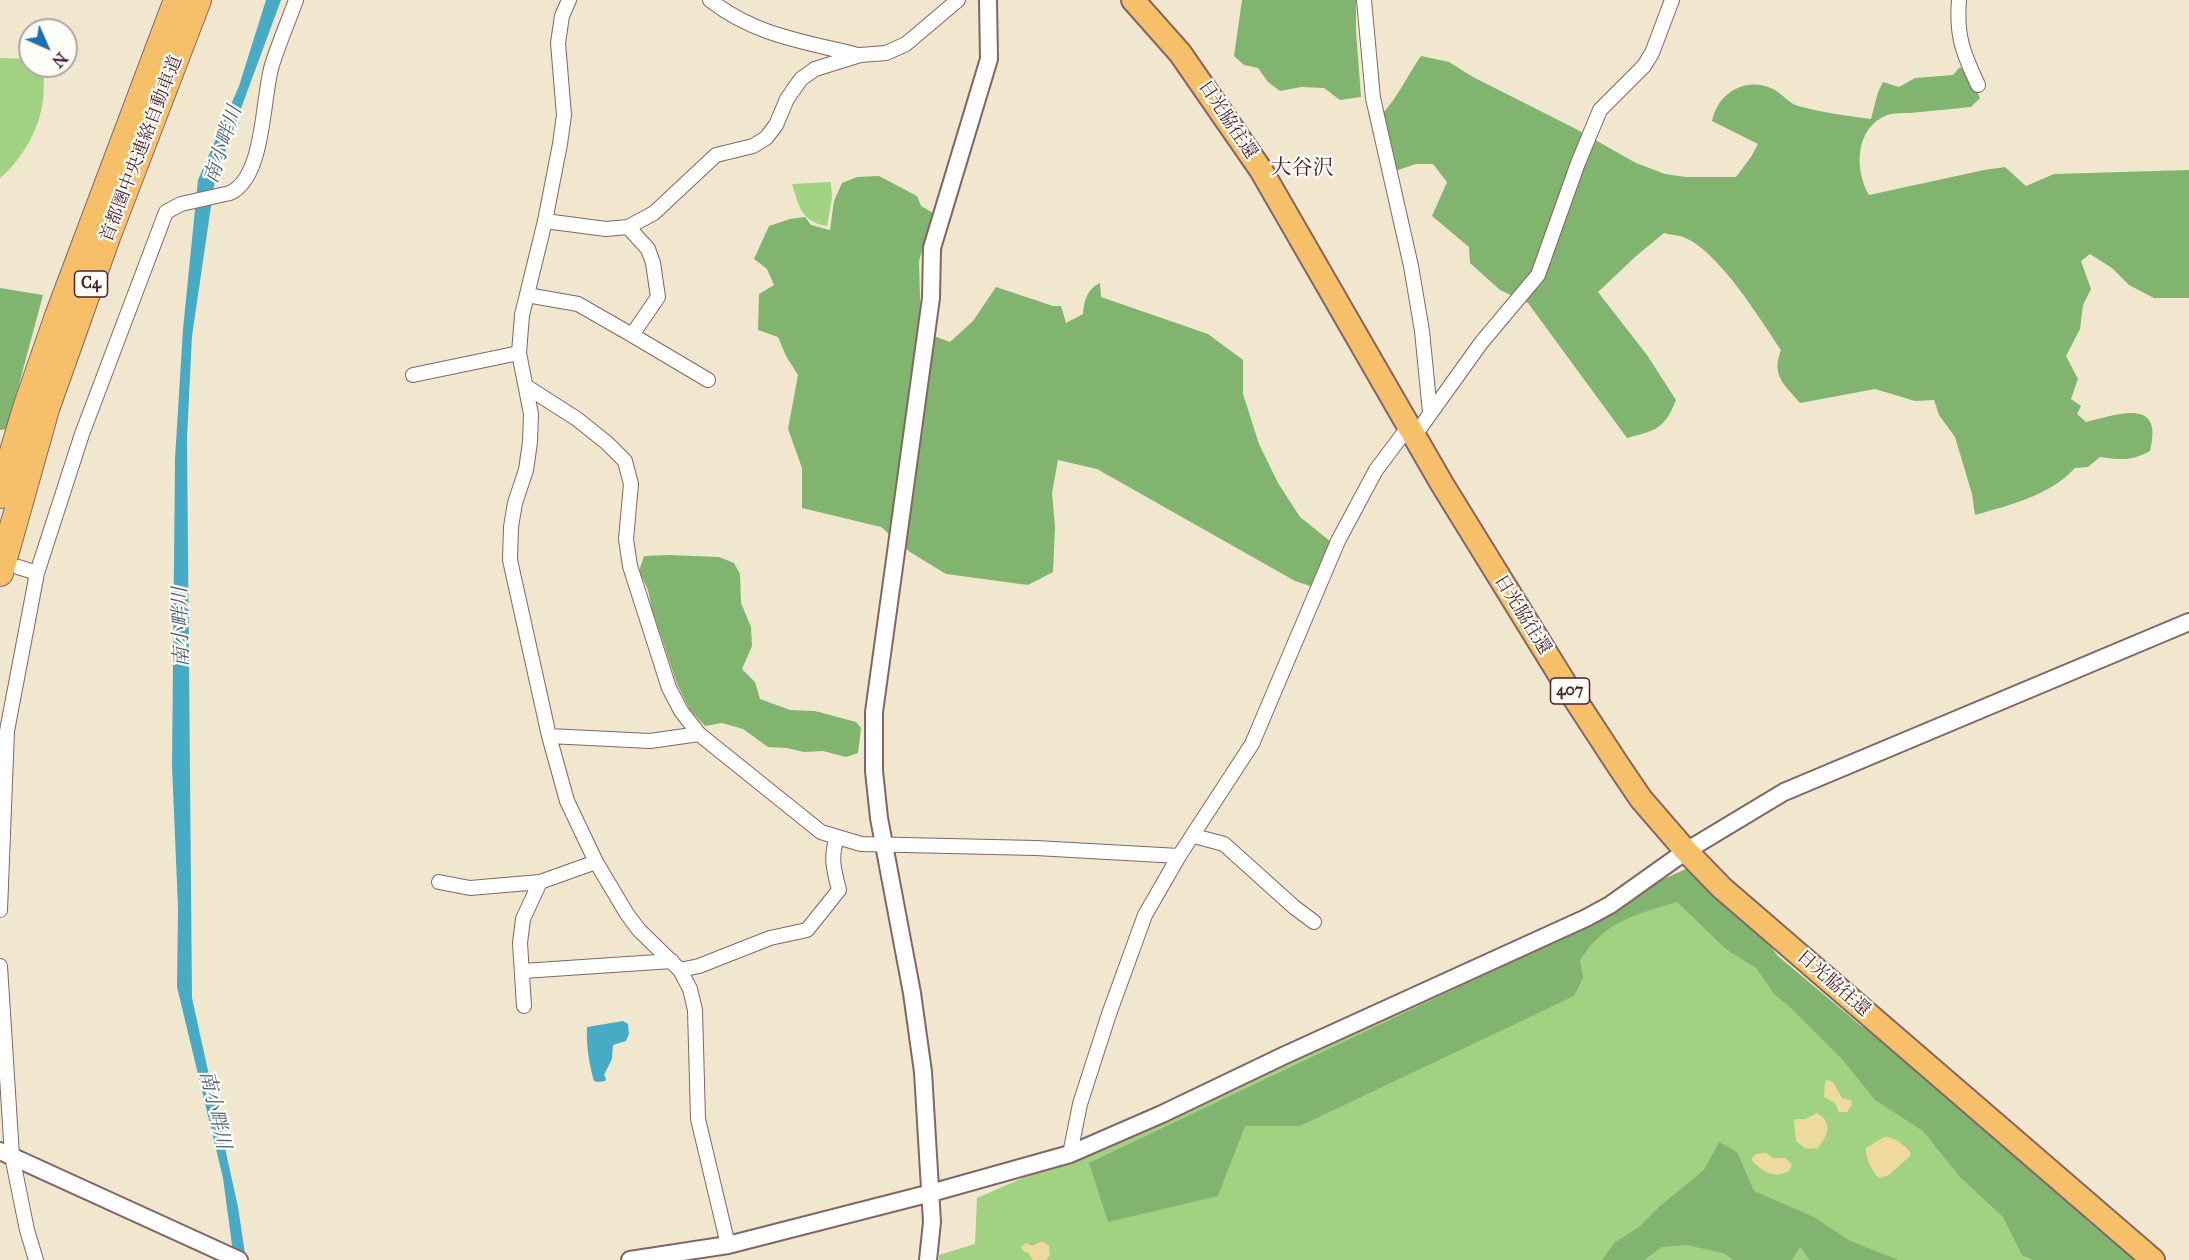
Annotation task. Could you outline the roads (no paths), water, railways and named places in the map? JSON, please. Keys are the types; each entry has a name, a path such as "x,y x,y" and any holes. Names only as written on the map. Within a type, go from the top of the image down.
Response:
{"highway":[{"name":"首都圏中央連絡自動車道","path":"0,495 27,405 69,285 177,0"},
{"name":"首都圏中央連絡自動車道","path":"9,570 46,409 107,237 198,0"},
{"name":"日光脇往還","path":"1133,0 1180,54 1256,161 1482,549 1641,799 1722,888 2154,1260"}],"street":[{"path":"0,910 8,731 37,573 82,434 162,219 170,209 182,204 230,192 243,183 251,167 272,67 296,0"},
{"path":"569,0 562,16 558,43 564,115 545,221 522,315 519,353 531,414 530,442 526,470 511,527 510,560 549,736 567,801 596,862 639,930 676,965 690,989 695,1010 698,1119 728,1245"},
{"path":"710,0 729,15 752,27 860,55"},
{"path":"545,221 606,229 628,227 654,213 716,155 753,146 766,138 776,125 787,99 801,79 815,69 860,55 886,53 906,44 958,0"},
{"path":"928,1260 932,1222 931,1193 920,1044 883,845 874,771 874,712 931,298 932,249 989,59 988,0"},
{"path":"1364,0 1373,98 1422,331 1430,412"},
{"path":"1070,1154 1080,1104 1144,915 1179,856 1252,744 1338,541 1376,470 1430,412 1481,343 1538,275 1578,163 1600,110 1644,66 1652,53 1672,0"},
{"path":"1959,0 1959,38 1962,51 1978,85"},
{"path":"628,227 648,249 653,263 658,297 632,336"},
{"path":"527,295 578,304 708,380"},
{"path":"413,375 519,353"},
{"path":"527,387 577,419 608,443 625,461 631,484 626,539 630,566 669,688 681,711 699,734 821,832 861,844 1036,848 1179,856"},
{"path":"9,570 37,573"},
{"path":"630,1260 728,1245 931,1193 1070,1154 1162,1114 1586,918 1610,905 1686,851 1784,792 2189,622"},
{"path":"549,736 650,741 699,734"},
{"path":"1194,836 1224,844 1314,922"},
{"path":"523,971 699,966 770,938 807,930 839,890 832,852 837,837"},
{"path":"439,882 470,888 540,882 596,862"},
{"path":"524,1006 520,943 523,919 540,882"},
{"path":"0,966 6,1153 36,1260"},
{"path":"6,1153 238,1260"}],"water":[{"name":"南小畔川","path":"266,0 281,0 215,179 192,336 187,438 192,998 238,1207 246,1260 234,1260 223,1178 177,987 178,908 172,766 175,459 183,329 198,180 239,86"},
{"path":"623,1021 628,1024 629,1034 626,1041 613,1045 612,1059 604,1075 605,1081 594,1081 588,1054 587,1027"}],"district":[{"name":"大谷沢","path":"1302,169"}]}
